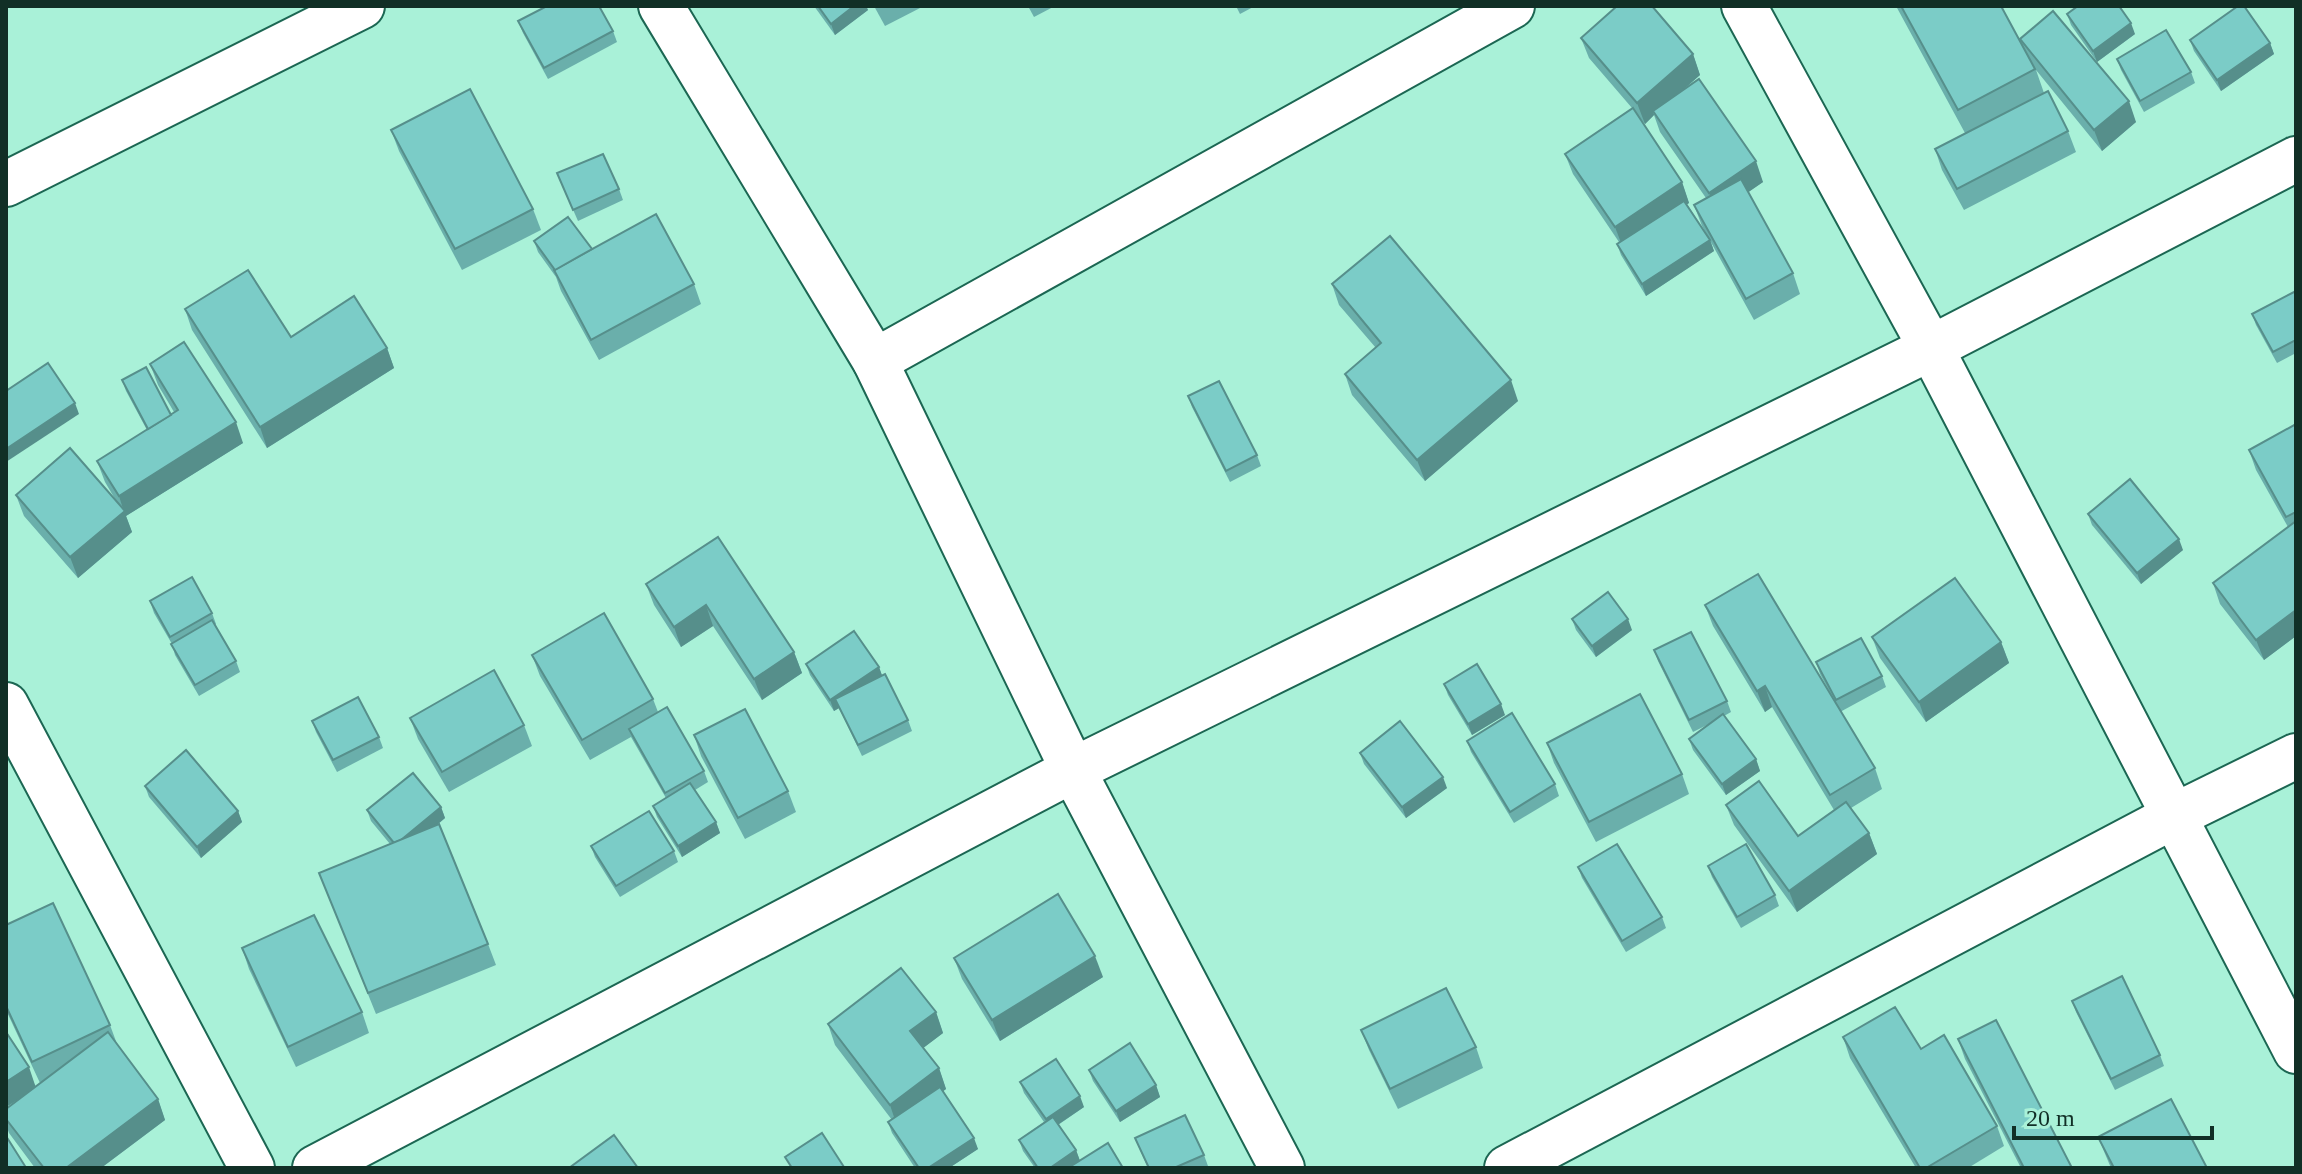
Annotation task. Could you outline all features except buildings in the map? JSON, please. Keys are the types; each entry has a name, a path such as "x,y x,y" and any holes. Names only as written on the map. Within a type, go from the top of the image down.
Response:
{"street":[{"path":"6,184 362,6"},
{"path":"661,6 875,361 1073,770 1282,1168"},
{"path":"875,361 1512,6"},
{"path":"1744,6 1931,348 2296,1051"},
{"path":"315,1168 1073,770 1931,348 2296,159"},
{"path":"6,705 252,1168"},
{"path":"1507,1168 2174,816 2296,756"}]}
